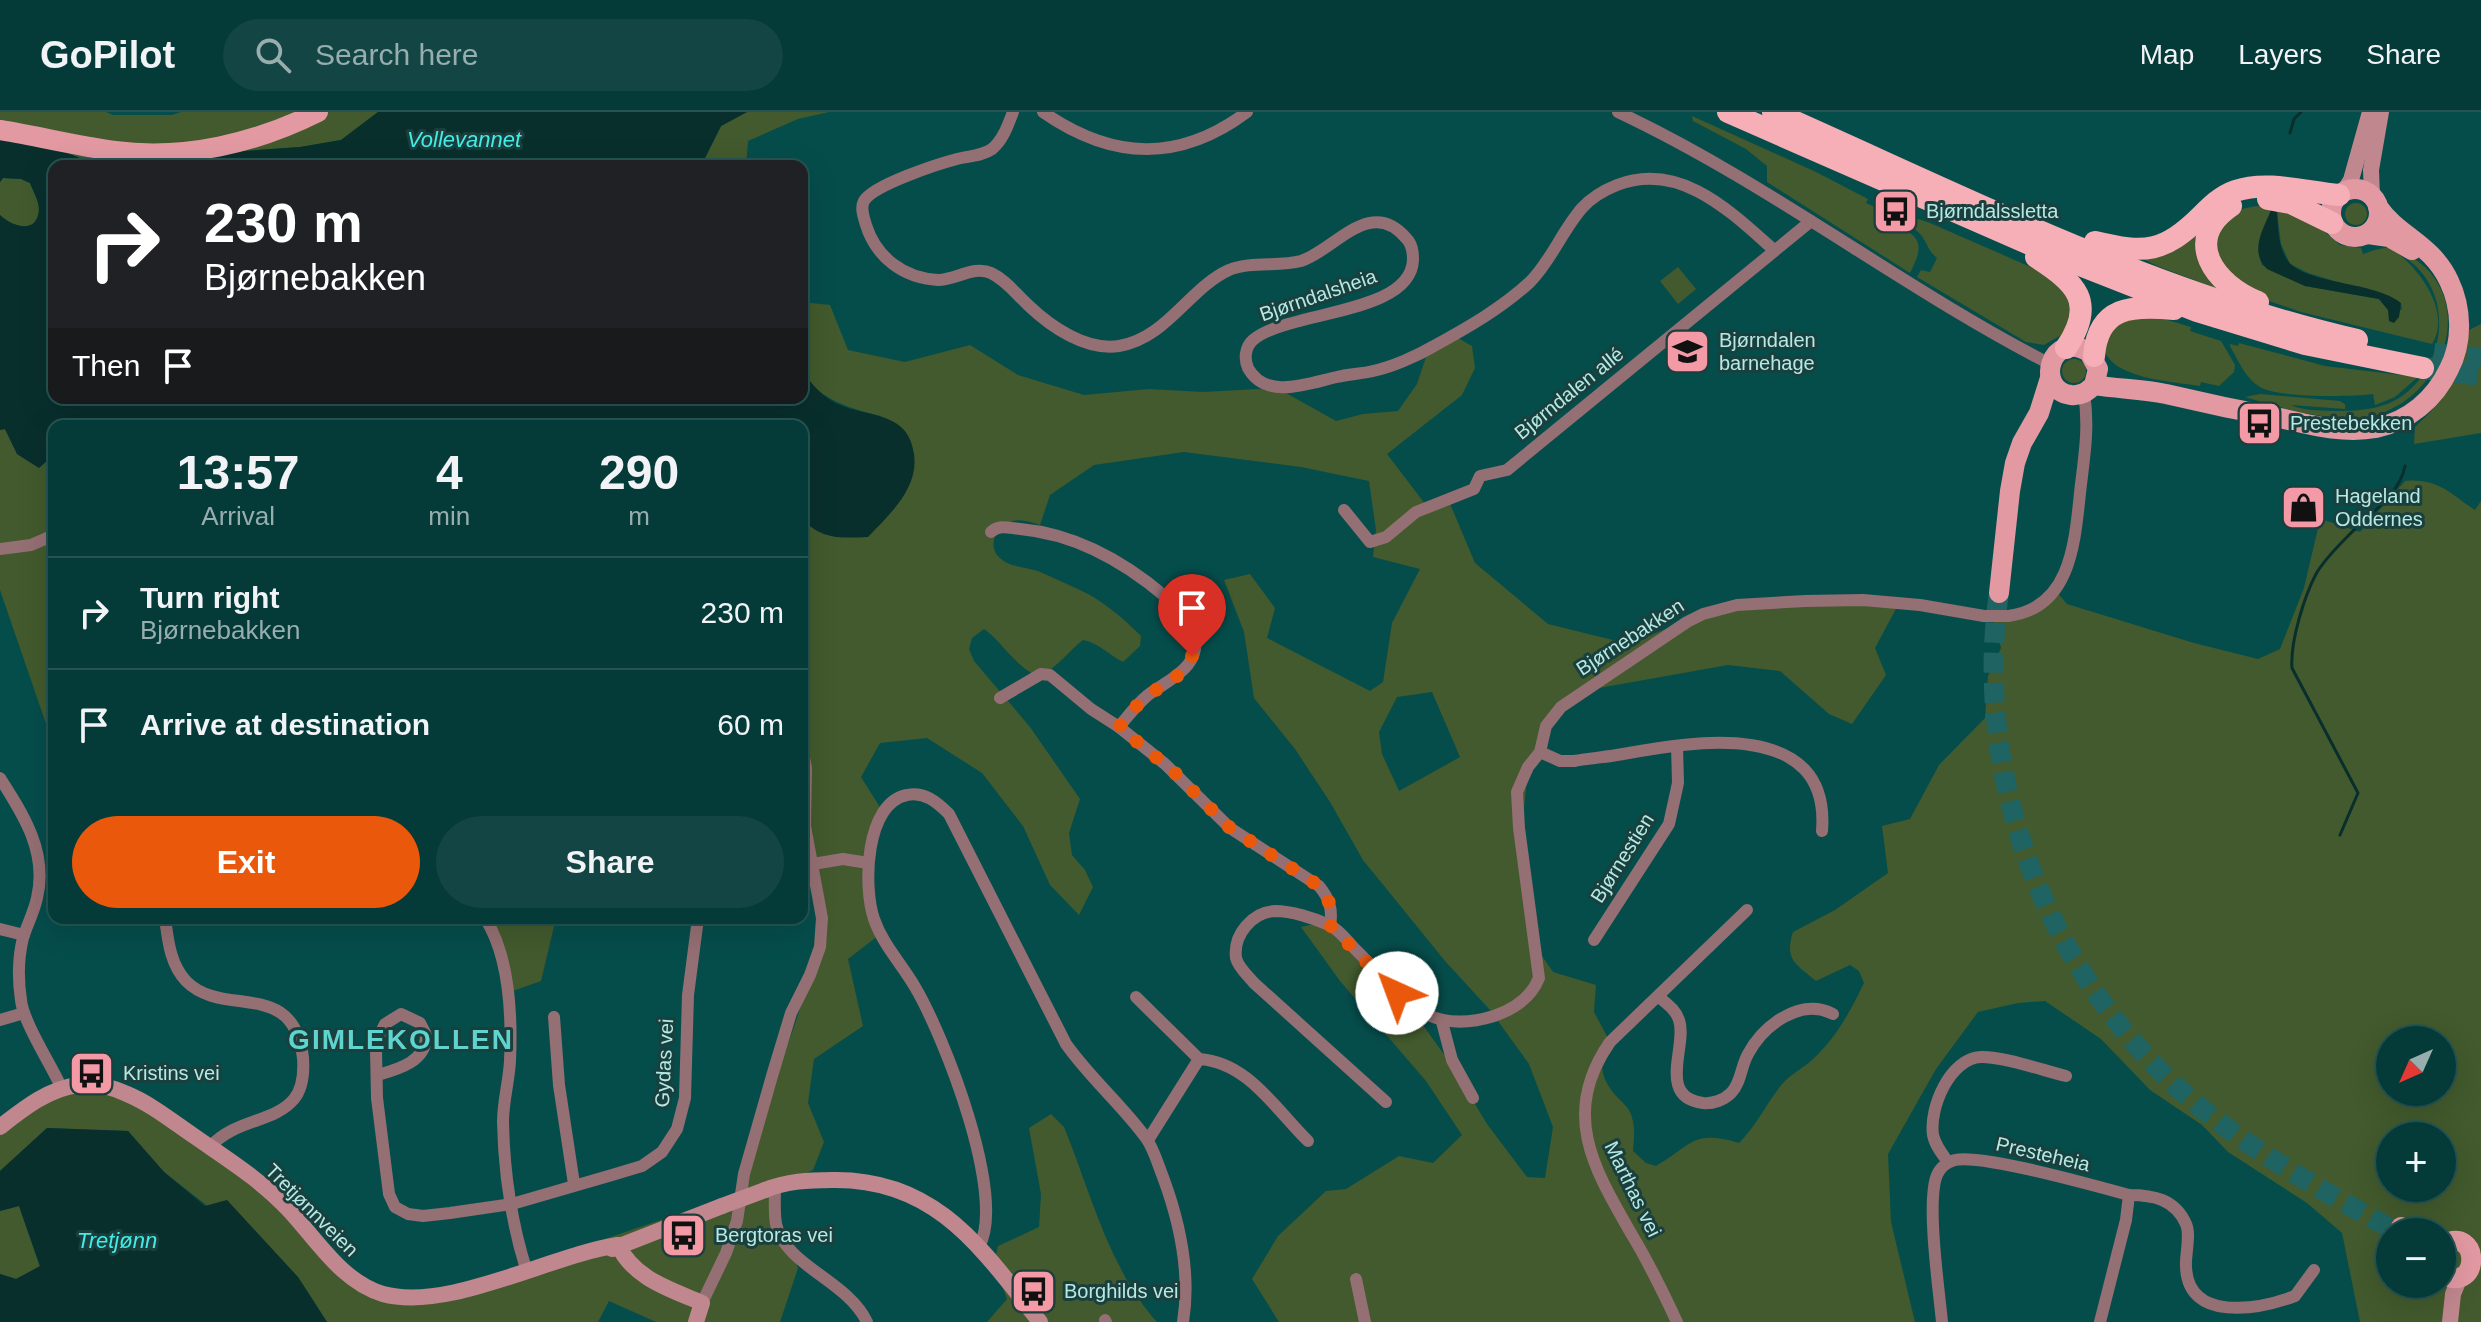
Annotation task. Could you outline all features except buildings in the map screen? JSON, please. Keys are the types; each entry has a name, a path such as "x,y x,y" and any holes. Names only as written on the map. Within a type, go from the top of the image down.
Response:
{"highway":[{"path":"1728,112 1980,222 2197,311 2305,344 2426,361 2221,302 2013,219 1773,112"},
{"path":"2013,219 2112,246 2147,248 2172,242 2211,206 2236,191 2277,187 2341,193"},
{"path":"2328,333 2229,287 2212,267 2207,246 2212,226 2218,217 2231,206 2250,200 2270,199 2291,203 2332,223"},
{"path":"1980,222 2039,259 2072,284 2079,295 2082,311 2076,333 2056,363"},
{"path":"2087,379 2095,339 2101,326 2117,313 2158,308 2197,311"}],"main road":[{"path":"0,130 117,151 168,153 240,142 273,132 318,112"},
{"path":"2056,363 2057,389 2087,379 2157,385 2322,420 2363,422 2394,414 2415,402 2436,377 2450,345 2451,316 2446,292 2429,264 2404,244 2389,237 2368,234 2348,237 2338,231 2332,223 2331,206 2341,193 2359,189 2375,202 2388,219 2436,259 2450,281 2457,306 2459,332 2451,366 2435,392 2413,413 2381,427 2338,429 2087,379"},
{"path":"2368,234 2378,219 2375,202"},
{"path":"2084,349 2087,379 2045,418 2028,448 1999,593 2010,491 2022,443 2039,413 2056,363 2084,349"},
{"path":"2456,1242 2476,1255 2472,1264 2457,1275"}],"street":[{"name":"Bjørndalsheia","path":"1013,112 1000,141 987,152 949,161 898,179 870,194 862,207 868,230 876,249 892,264 927,278 941,280 976,270 988,271 1049,322 1093,345 1119,346 1141,338 1166,323 1217,277 1236,268 1311,258 1349,230 1372,223 1385,223 1404,235 1413,252 1413,266 1409,276 1389,293 1278,328 1253,339 1245,356 1246,364 1258,379 1278,387 1303,386 1374,371 1431,348 1462,330 1531,281 1574,217 1592,197 1625,182 1667,179 1693,187 1774,250"},
{"path":"1043,112 1086,138 1118,147 1150,150 1186,144 1217,131 1247,112"},
{"path":"1618,112 1746,180 1978,323 2056,363"},
{"path":"2341,193 2351,180 2370,112"},
{"path":"2375,202 2371,170 2381,112"},
{"name":"Bjørndalen allé","path":"1344,510 1370,542 1386,537 1416,512 1474,489 1480,476 1507,470 1811,221"},
{"name":"Bjørnebakken","path":"1442,1022 1482,1019 1507,1011 1528,996 1539,978 1517,792 1522,778 1540,752 1546,726 1561,707 1687,622 1719,609 1752,603 1863,600 1920,605 1984,616 2008,616 2029,611 2041,604 2060,585 2066,573 2076,533 2087,446 2087,379"},
{"path":"991,532 1001,527 1030,530 1096,549 1140,577 1187,617 1194,628 1195,642 1188,666 1179,676 1141,701 1119,727"},
{"path":"0,549 31,545 48,538"},
{"path":"1000,698 1041,674 1050,675 1173,771 1230,828 1319,886 1331,906 1330,925"},
{"path":"1540,752 1560,761 1574,761 1706,741 1742,743 1785,755 1814,783 1822,809 1822,831"},
{"name":"Bjørnestien","path":"1594,940 1669,824 1678,783 1677,746"},
{"path":"0,778 25,817 36,846 39,887 24,935 19,979 24,1013 62,1089"},
{"path":"979,1247 988,1221 971,1117 927,1009 888,949 870,901 868,863 876,829 889,804 898,797 912,794 928,796 939,803 955,823 1066,1044 1148,1140 1178,1217 1186,1280 1183,1322"},
{"path":"696,1322 737,1221 744,1174 791,1013 820,947 822,918 808,840"},
{"path":"813,864 843,859 868,863"},
{"name":"Marthas vei","path":"1677,1322 1651,1267 1592,1161 1584,1124 1588,1090 1610,1042 1747,910"},
{"path":"1386,1102 1254,983 1236,957 1246,926 1261,914 1285,912 1330,925 1409,1004 1442,1022 1452,1060 1473,1098"},
{"path":"166,924 174,963 185,980 202,992 261,1004 281,1013 295,1031 302,1053 302,1081 292,1101 280,1110 231,1129 210,1147"},
{"path":"487,924 502,960 510,1025 510,1064 503,1122 517,1238 527,1272"},
{"name":"Gydas vei","path":"512,1204 642,1166 662,1152 677,1129 686,1082 688,995 697,926"},
{"path":"0,929 24,935"},
{"path":"1136,997 1199,1059 1242,1075 1274,1103 1308,1141"},
{"path":"1659,997 1674,1010 1680,1022 1681,1036 1675,1067 1677,1081 1690,1098 1703,1103 1717,1102 1730,1095 1754,1044 1780,1020 1793,1013 1813,1009 1833,1014"},
{"path":"0,1020 24,1013"},
{"path":"378,1075 411,1062 424,1050 426,1035 414,1018 401,1014 395,1016 381,1030 377,1040 377,1098 386,1183 395,1207 408,1214 423,1216 512,1204"},
{"path":"554,1017 559,1085 574,1184"},
{"path":"1942,1322 1933,1202 1937,1175 1948,1162 1934,1139 1934,1115 1942,1090 1964,1063 1985,1057 2066,1076"},
{"path":"1148,1140 1199,1059"},
{"name":"Tretjønnveien","path":"0,1127 33,1102 62,1089 91,1085 122,1091 152,1108 267,1188 340,1268 376,1292 408,1298 432,1296 527,1272 537,1274 572,1266 598,1258 618,1245 770,1188 799,1181 841,1180 893,1189 936,1209 952,1221 979,1247 1040,1322"},
{"name":"Presteheia","path":"1948,1162 1960,1159 2003,1165 2129,1195 2154,1196 2169,1204 2188,1227 2185,1259 2187,1282 2196,1298 2215,1310 2237,1310 2295,1296 2314,1270"},
{"path":"770,1188 776,1223 786,1245 805,1264 854,1300 867,1322"},
{"path":"2100,1322 2126,1220 2129,1195"},
{"path":"618,1245 627,1261 644,1276 702,1303"},
{"path":"2447,1322 2457,1275"},
{"path":"1356,1279 1365,1322"}],"green space":[{"path":"0,112 172,115 181,112 378,112 341,140 300,147 217,153 197,160 85,160 45,144 0,137"},
{"path":"747,112 829,112 798,119 748,141 746,160 704,160 721,126"},
{"path":"1692,116 1868,199 1866,203 1877,208 1881,219 1915,237 1918,251 1910,273 1767,182 1767,166 1746,149 1693,121"},
{"path":"3,178 30,183 39,206 34,223 17,225 0,215 0,182"},
{"path":"2352,203 2360,203 2367,214 2360,225 2352,225 2345,218 2345,210"},
{"path":"2270,205 2317,225 2340,245 2361,248 2363,254 2393,248 2425,267 2440,288 2447,311 2447,335 2440,358 2427,379 2410,397 2389,410 2366,417 2336,418 2245,397 2260,394 2345,404 2345,409 2291,405 2334,411 2384,405 2416,384 2436,346 2439,325 2437,304 2430,285 2417,267 2399,254 2417,272 2432,295 2438,320 2432,344 2301,312 2263,299 2221,272 2213,240 2236,213","holes":["2277,212 2281,244 2290,264 2308,273 2397,300 2402,310 2388,310 2379,299 2305,286 2262,265 2259,243"]},
{"path":"1900,213 2056,278 2075,308 2063,334 2044,345 2026,342 1917,277 1921,270 1930,272 1937,258 1919,232 1898,219"},
{"path":"2198,228 2221,290 2138,256"},
{"path":"1678,267 1696,289 1678,304 1660,281"},
{"path":"808,303 830,305 848,350 905,362 970,345 1018,375 1084,395 1149,389 1203,392 1277,388 1336,421 1363,414 1398,411 1417,384 1430,345 1451,334 1472,346 1475,368 1462,395 1387,454 1429,509 1448,499 1475,563 1548,624 1629,644 1668,628 1761,605 1898,605 1875,648 1886,675 1852,724 1829,714 1780,671 1728,665 1599,688 1564,706 1529,759 1523,818 1538,950 1553,972 1596,985 1594,1012 1609,1040 1602,1064 1604,1077 1630,1112 1634,1127 1633,1151 1646,1163 1656,1166 1701,1139 1739,1143 1783,1083 1821,1052 1842,1024 1864,983 1859,971 1850,965 1816,981 1791,955 1793,932 1835,910 1888,873 1882,826 1910,819 1939,765 1985,718 1988,676 2001,648 1993,620 2043,600 2055,590 2067,604 2258,659 2280,649 2304,588 2319,524 2309,515 2360,532 2405,481 2435,484 2475,510 2481,501 2481,1322 2360,1322 2342,1233 2307,1203 2228,1152 2202,1125 2150,1090 2101,1039 2045,1001 2018,1003 1978,1012 1936,1069 1888,1154 1891,1222 1915,1322 1279,1322 1252,1279 1278,1236 1326,1191 1346,1189 1399,1156 1433,1163 1462,1135 1426,1081 1340,981 1301,927 1318,923 1372,962 1415,1014 1453,1067 1487,1124 1527,1177 1545,1178 1553,1127 1529,1064 1490,1010 1445,961 1363,860 1295,749 1254,698 1244,632 1224,580 1250,574 1275,608 1267,638 1370,691 1383,682 1392,623 1420,569 1373,557 1376,530 1369,481 1301,467 1184,452 1094,465 1050,495 1040,525 1014,521 1001,527 995,536 995,552 1002,560 1038,571 1088,594 1135,630 1141,636 1140,646 1123,662 1099,646 1083,640 1053,667 1036,675 1021,666 984,629 972,638 969,649 974,661 1030,727 1080,799 1069,833 1072,855 1085,870 1093,887 1079,915 1050,885 1023,826 982,773 927,738 880,743 861,777 883,812 871,871 879,935 848,959 863,1026 814,1059 808,1103 824,1142 813,1170 778,1187 773,1206 798,1268 780,1322 656,1322 609,1301 598,1322 327,1322 298,1277 164,1172 128,1131 47,1128 0,1171 0,1130 53,1091 98,1081 266,1183 355,1283 420,1296 549,1258 737,1194 815,965 825,906 808,855 808,525 881,416 860,411 825,395 808,380","holes":["1432,692 1460,757 1399,791 1382,754 1379,732 1397,697"]},
{"path":"2128,316 2161,318 2221,341 2235,365 2234,372 2219,386 2201,382 2200,386 2149,378 2124,370 2107,356 2104,336"},
{"path":"2481,324 2481,433 2414,444 2415,427 2450,385 2465,332"},
{"path":"2239,343 2325,366 2418,377 2395,397 2375,405 2373,394 2332,396 2269,391 2250,379 2242,368 2230,346 2238,346"},
{"path":"2074,359 2082,363 2086,371 2082,379 2074,383 2066,379 2062,371 2066,363"},
{"path":"5,429 17,454 38,467 48,460 48,730 0,590 0,430"},
{"path":"495,924 555,924 541,981 507,993"},
{"path":"1051,1114 1064,1127 1113,1254 1140,1301 1157,1322 987,1322 1007,1299 994,1264 998,1246 1039,1227 1041,1194 1029,1128"},
{"path":"19,1206 40,1267 16,1279 0,1274 0,1211"}],"water":[{"name":"Vollevannet","path":"378,112 747,112 721,126 704,160 198,160 217,153 300,147 341,140"},
{"path":"0,137 45,144 85,160 48,160 48,404 808,404 808,378 832,401 882,417 903,429 914,454 912,478 901,500 868,537 849,538 825,534 808,525 808,420 48,420 48,460 39,468 17,454 5,429 0,430 0,215 11,223 24,226 34,223 39,209 30,183 3,178 0,182"},
{"path":"2271,210 2277,212 2280,244 2288,261 2310,275 2375,291 2401,303 2399,317 2394,323 2389,321 2388,310 2379,299 2305,286 2267,269 2258,248"},
{"name":"Tretjønn","path":"47,1128 128,1131 164,1172 205,1206 227,1200 298,1277 327,1322 0,1322 0,1274 16,1279 40,1266 19,1206 0,1211 0,1171"}],"waterway":[{"name":"Prestebekken","path":"2290,133 2294,119 2301,112"},
{"name":"Prestebekken","path":"2340,835 2358,793 2292,668 2293,646 2303,607 2319,569 2390,496 2405,466"}],"tunnel":[{"path":"2434,354 2481,359"},
{"path":"2423,368 2481,375"},
{"path":"1999,593 1994,662 1997,732 2010,801 2031,868 2060,932 2096,993 2139,1048 2212,1117 2289,1170 2376,1221"}],"place":[{"name":"Bjørndalssletta","path":"1895,211"},
{"name":"Bjørndalen barnehage","path":"1688,352"},
{"name":"Prestebekken","path":"2259,423"},
{"name":"Hageland Oddernes","path":"2304,508"},
{"name":"Kristins vei","path":"92,1073"},
{"name":"Bergtoras vei","path":"684,1235"},
{"name":"Borghilds vei","path":"1033,1291"}],"district":[{"name":"GIMLEKOLLEN","path":"401,1039"}],"route":[{"path":"1192,656 1179,676 1141,701 1119,727 1173,771 1230,828 1319,886 1331,906 1330,925 1397,993"}]}
